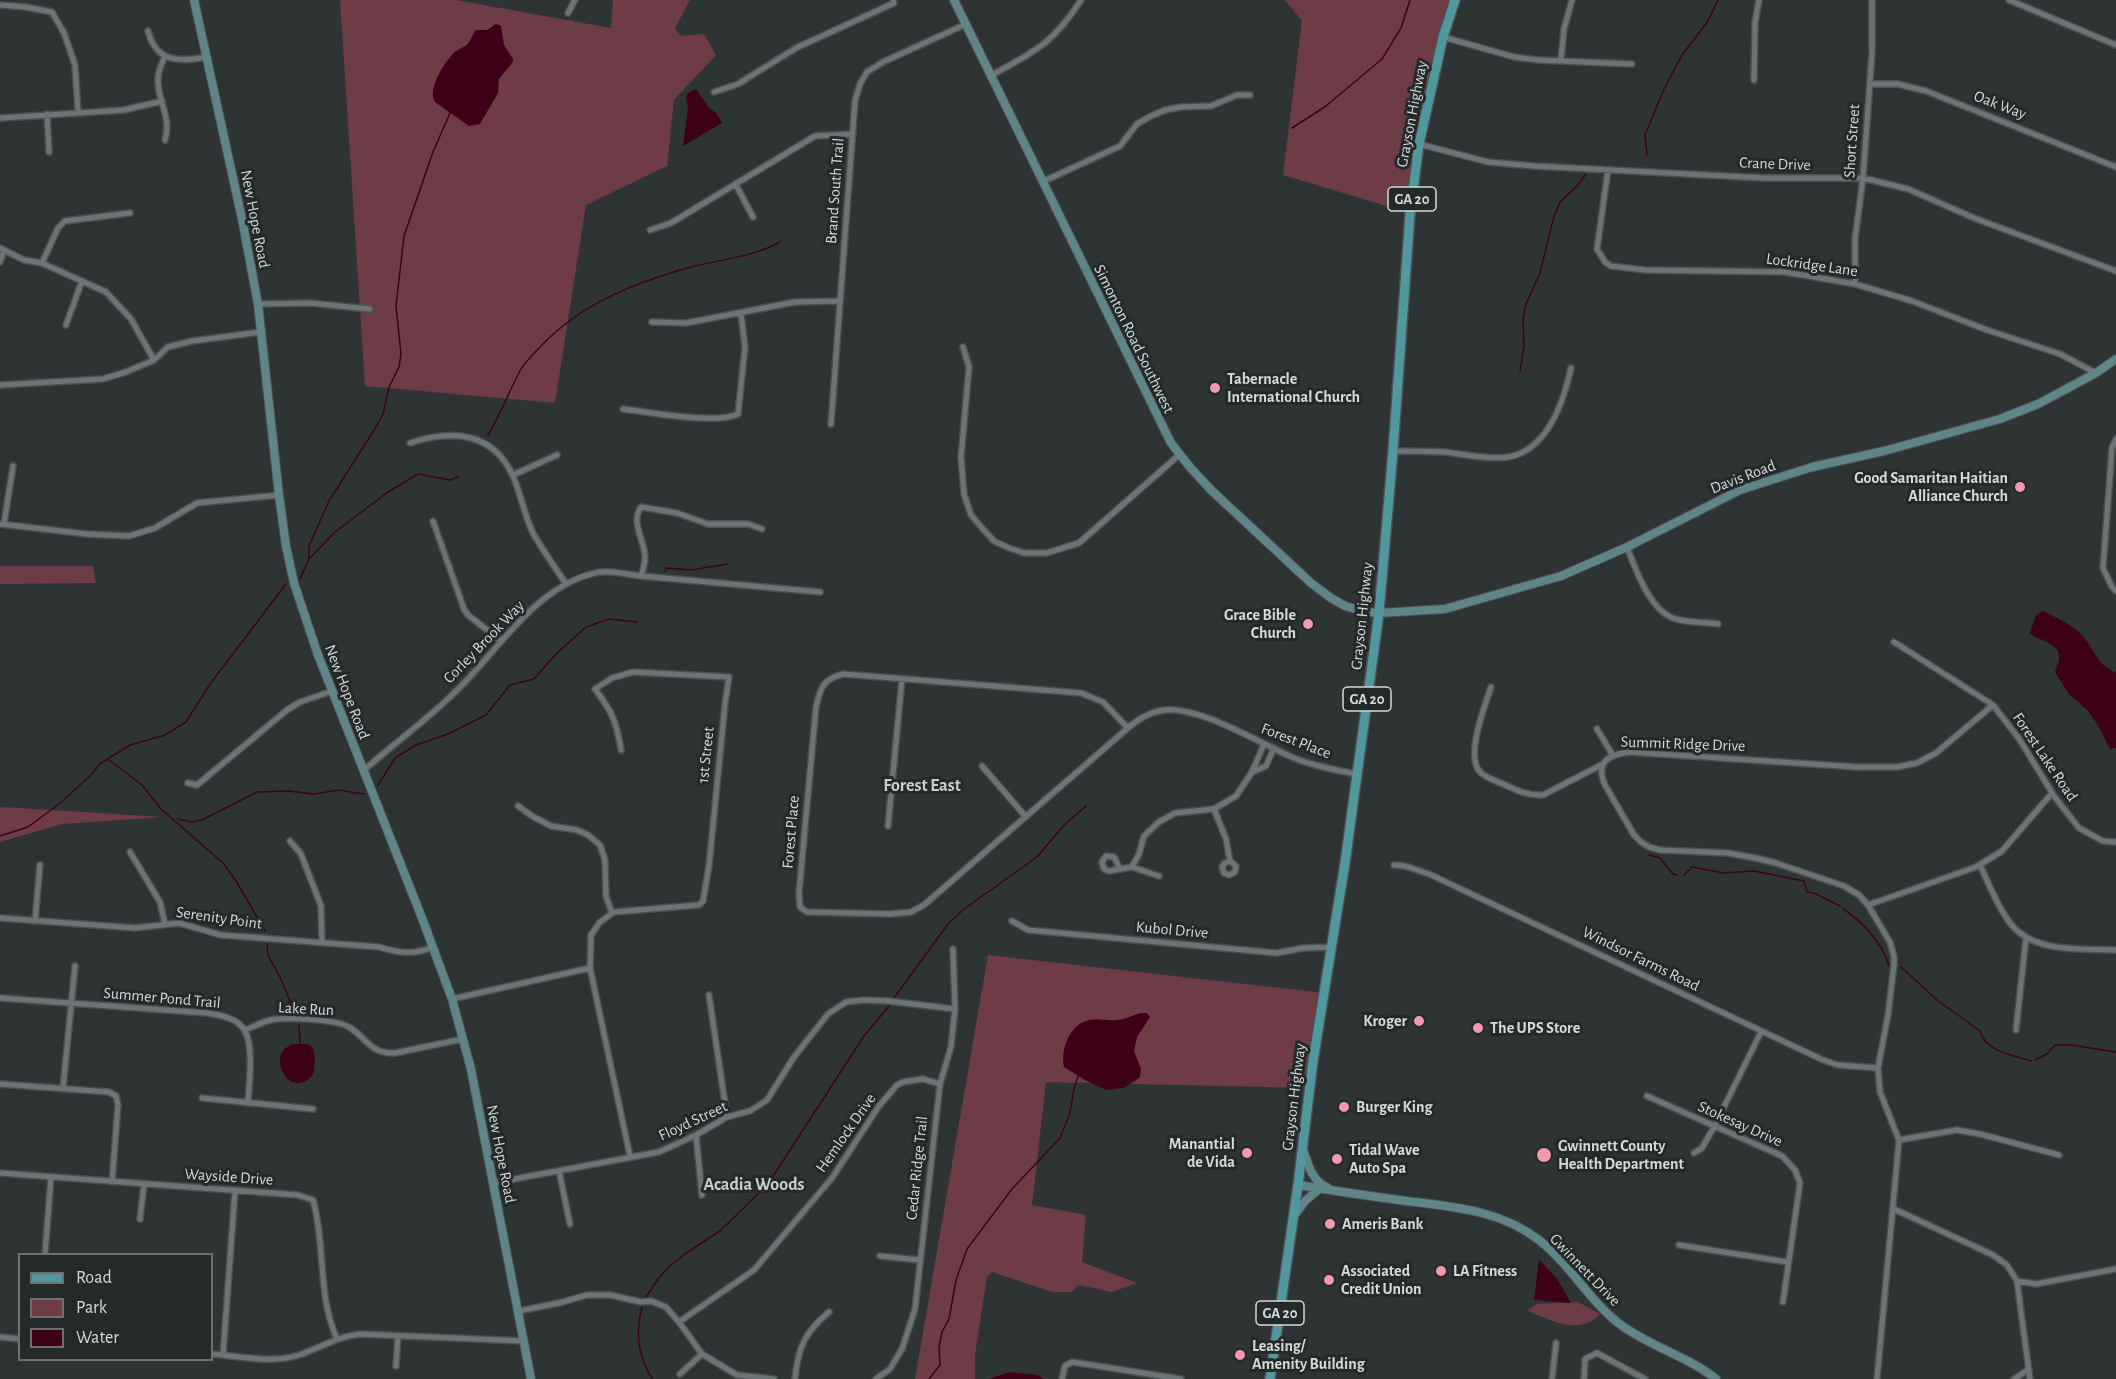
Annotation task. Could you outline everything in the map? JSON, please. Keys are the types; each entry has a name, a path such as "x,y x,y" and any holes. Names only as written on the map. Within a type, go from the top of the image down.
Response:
{"main road":[{"name":"Grayson Highway","path":"1270,1379 1303,1149 1313,1061 1332,947 1379,613 1394,451 1410,214 1419,144 1443,37 1455,0"}],"street":[{"name":"New Hope Road","path":"194,0 242,219 258,304 279,495 286,546 299,604 452,999 471,1069 531,1379"},
{"path":"568,13 575,0"},
{"path":"714,92 738,84 805,44 894,3 893,0"},
{"name":"Simonton Road Southwest","path":"954,0 1160,422 1179,455 1210,490 1317,588 1346,606 1379,613"},
{"path":"990,76 1033,53 1051,39 1081,0"},
{"path":"1561,60 1564,29 1572,0"},
{"path":"1754,80 1755,22 1759,0"},
{"name":"Short Street","path":"1855,284 1855,239 1863,178 1870,84 1872,0"},
{"path":"2009,0 2116,45"},
{"path":"0,5 52,12 64,33 75,65 78,111"},
{"name":"Brand South Trail","path":"831,424 855,101 860,84 867,72 883,62 966,24"},
{"path":"148,31 150,42 158,52 165,56 183,60 207,57"},
{"path":"1443,37 1514,57 1632,64"},
{"path":"165,56 158,81 168,127 165,140"},
{"name":"Oak Way","path":"1870,84 1898,84 1926,91 2116,167"},
{"path":"1042,182 1120,146 1137,124 1151,116 1182,107 1211,106 1236,95 1250,95"},
{"path":"1,118 78,111 124,110 162,101"},
{"path":"47,114 49,152"},
{"path":"650,230 671,223 736,186 815,136 853,134"},
{"name":"Crane Drive","path":"1419,144 1488,162 1764,178 1863,178 1908,189 1974,218 2116,271"},
{"name":"Lockridge Lane","path":"1608,170 1597,249 1605,262 1611,266 1645,270 1785,272 1855,284 1912,301 1987,330 2060,354 2096,373"},
{"path":"736,186 753,217"},
{"path":"42,263 58,228 65,221 130,213"},
{"path":"0,262 2,249 24,260 42,263 106,292 131,319 154,360"},
{"path":"66,325 82,281"},
{"path":"652,322 686,323 795,302 840,300"},
{"path":"258,304 310,303 370,309"},
{"path":"623,409 713,418 732,417 738,414 745,347 741,314"},
{"path":"0,385 103,379 154,360 168,347 192,341 261,332"},
{"path":"963,348 969,367 961,457 964,494 971,515 994,541 1024,553 1047,554 1079,543 1179,455"},
{"name":"Davis Road","path":"1379,613 1445,609 1561,576 1627,548 1740,490 1812,467 1884,451 2000,419 2038,404 2096,373 2116,359"},
{"path":"1394,451 1442,452 1506,458 1516,455 1533,445 1557,414 1571,368"},
{"path":"410,443 429,437 472,437 490,445 505,462 513,476 533,532 566,584"},
{"path":"2116,440 2112,448 2103,568 2116,591"},
{"path":"513,476 557,455"},
{"path":"13,466 2,524 87,534 129,536 155,528 196,503 279,495"},
{"path":"641,576 645,555 637,527 637,513 641,507 677,513 708,524 748,524 762,529"},
{"path":"433,521 464,609 468,615 500,640"},
{"path":"1627,548 1643,587 1664,613 1675,619 1718,624"},
{"name":"Corley Brook Way","path":"363,771 453,695 500,640 540,603 566,584 592,573 618,573 820,592"},
{"name":"Forest Lake Road","path":"1894,642 1993,705 2020,740 2052,793 2079,828 2103,841 2116,842"},
{"name":"1st Street","path":"612,913 699,905 703,902 709,866 729,677 633,672 612,678 595,689 610,708 617,725 621,750"},
{"name":"Forest Place","path":"1128,728 1103,702 1081,693 843,674 829,678 820,688 816,707 799,894 800,907 807,912 890,914 911,912 924,905 1147,714 1167,710 1200,716 1317,765 1356,774"},
{"path":"888,826 902,679"},
{"path":"1491,687 1474,748 1476,767 1481,773 1533,796 1553,791 1603,764"},
{"path":"188,783 197,786 287,710 300,702 332,691"},
{"name":"Summit Ridge Drive","path":"1877,1379 1899,1140 1880,1092 1878,1068 1888,1015 1894,957 1890,942 1868,905 1859,895 1844,886 1776,863 1728,853 1660,850 1649,847 1634,835 1609,793 1602,778 1603,764 1612,754 1629,752 1857,768 1897,767 1917,763 1936,753 1993,705"},
{"path":"1598,729 1612,754"},
{"path":"1132,867 1139,854 1144,836 1159,822 1175,813 1215,808 1236,795 1252,772 1264,744"},
{"path":"1252,772 1266,766 1274,748"},
{"path":"982,766 1026,817"},
{"path":"1868,905 1980,865 2002,851 2052,793"},
{"path":"518,806 551,826 577,830 588,835 600,845 605,860 606,896 612,913 600,922 591,935 590,968 630,1156"},
{"path":"1215,808 1226,839 1230,861"},
{"path":"290,841 301,854 321,906 322,942"},
{"path":"130,852 160,902 165,924"},
{"path":"35,921 40,865"},
{"name":"Windsor Farms Road","path":"1394,865 1429,874 1807,1054 1838,1065 1878,1068"},
{"path":"1980,865 2009,922 2026,938 2053,947 2116,950"},
{"path":"1120,869 1132,867 1159,876"},
{"name":"Serenity Point","path":"0,918 135,928 179,922 221,935 379,947 402,953 416,953 433,947"},
{"name":"Kubol Drive","path":"1012,921 1028,930 1277,953 1311,947 1332,947"},
{"path":"2016,1029 2026,938"},
{"name":"Cedar Ridge Trail","path":"876,1379 885,1377 902,1349 915,1310 940,1084 951,1047 955,1009 953,949"},
{"path":"63,1088 75,966"},
{"path":"452,999 590,968"},
{"path":"709,995 727,1117"},
{"name":"Summer Pond Trail","path":"0,998 216,1014 228,1017 245,1030"},
{"name":"Floyd Street","path":"493,1183 659,1152 696,1135 727,1117 750,1111 767,1100 794,1057 825,1017 846,1002 864,1000 955,1009"},
{"name":"Lake Run","path":"245,1030 271,1020 282,1019 334,1022 347,1026 375,1050 385,1054 463,1039"},
{"path":"245,1030 249,1045 248,1103"},
{"path":"1694,1153 1702,1148 1714,1127 1761,1032"},
{"name":"Hemlock Drive","path":"679,1322 754,1270 832,1178 879,1106 897,1085 923,1079 940,1084"},
{"path":"0,1084 109,1092 116,1096 118,1105 112,1182"},
{"name":"Stokesay Drive","path":"1647,1096 1782,1156 1795,1170 1800,1183 1782,1302"},
{"path":"202,1098 313,1109"},
{"path":"1899,1140 1957,1130 2059,1155"},
{"path":"696,1135 702,1196"},
{"path":"1303,1149 1315,1178 1320,1184 1335,1191"},
{"path":"559,1171 570,1224"},
{"name":"Wayside Drive","path":"0,1173 298,1195 313,1200 321,1241 326,1308 337,1339"},
{"path":"45,1253 51,1177"},
{"path":"140,1219 144,1184"},
{"name":"Gwinnett Drive","path":"1298,1185 1467,1209 1497,1216 1531,1235 1553,1252 1589,1294 1619,1324 1637,1336 1688,1360 1716,1379"},
{"path":"1293,1218 1305,1201 1318,1189"},
{"path":"223,1355 235,1191"},
{"path":"1894,1209 1993,1255 2007,1265 2018,1281 2030,1379"},
{"path":"1679,1245 1787,1262"},
{"path":"880,1256 920,1260"},
{"path":"2018,1281 2036,1284 2116,1269"},
{"path":"519,1311 587,1295 610,1295 641,1302 651,1301 666,1307 702,1354 737,1375 774,1379"},
{"path":"795,1379 802,1344 811,1329 829,1312"},
{"path":"213,1354 286,1358 337,1339 360,1334 524,1341"},
{"path":"396,1366 398,1336"},
{"path":"0,1337 18,1339"},
{"path":"1552,1379 1556,1343"},
{"path":"1584,1379 1585,1359 1597,1353 1645,1379"},
{"path":"680,1374 702,1354"},
{"path":"1062,1379 1065,1366 1072,1362 1181,1379"},
{"path":"2014,1379 2029,1369"}],"green space":[{"path":"340,0 456,0 611,28 613,0 690,0 675,28 681,36 704,34 716,55 674,100 667,166 586,205 555,403 365,386"},
{"path":"1285,0 1453,0 1415,154 1410,213 1283,175 1302,21"},
{"path":"0,566 93,566 96,583 0,584"},
{"path":"0,807 164,817 62,824 0,842"},
{"path":"988,955 1325,993 1309,1088 1046,1082 1032,1205 1086,1215 1082,1262 1137,1283 1112,1292 1078,1285 1072,1292 1052,1292 992,1272 987,1277 975,1355 975,1379 915,1379"},
{"path":"1578,1302 1600,1314 1592,1321 1574,1325 1555,1322 1527,1310 1537,1304"}],"water":[{"path":"496,24 501,26 504,45 513,62 499,79 498,93 480,124 469,126 435,102 433,90 438,75 447,61 456,51 467,45 476,30 487,30"},
{"path":"696,89 722,123 683,146 688,107 686,98 688,93"},
{"path":"2043,611 2077,630 2099,660 2116,673 2116,748 2110,749 2088,711 2068,693 2055,672 2059,662 2056,648 2030,633 2036,615"},
{"path":"1147,1013 1150,1017 1137,1037 1134,1051 1141,1069 1140,1077 1135,1081 1123,1088 1106,1090 1064,1067 1065,1045 1072,1032 1082,1022 1096,1019 1120,1020"},
{"path":"293,1044 311,1046 315,1059 314,1070 310,1078 299,1083 286,1078 280,1063 285,1049"},
{"path":"1539,1259 1557,1279 1571,1303 1534,1300"},
{"path":"1009,1372 1038,1375 1043,1379 989,1379"}],"waterway":[{"path":"1292,128 1326,106 1382,59 1401,28 1410,0"},
{"path":"1647,155 1645,135 1664,89 1682,55 1708,21 1718,0"},
{"path":"309,559 309,546 329,501 383,414 389,387 399,367 401,354 396,306 404,236 433,152 450,113"},
{"path":"1520,371 1526,304 1540,273 1554,216 1560,202 1586,174"},
{"path":"488,435 523,366 542,345 575,317 631,287 691,267 749,254 780,242"},
{"path":"300,579 309,559 335,532 388,492 418,474 450,480 458,477"},
{"path":"665,571 666,568 692,570 727,564"},
{"path":"0,836 28,827 59,804 101,763 130,745 165,735 186,722 210,684 286,584"},
{"path":"378,785 395,758 416,745 448,734 486,715 510,685 534,679 556,654 586,627 609,619 637,622"},
{"path":"109,760 142,785 161,809 223,863 265,931"},
{"path":"177,819 192,822 202,820 257,792 288,791 315,794 339,790 364,794"},
{"path":"894,998 948,924 964,909 1037,857 1064,825 1086,806"},
{"path":"1649,855 1660,858 1673,874 1677,875"},
{"path":"1684,875 1692,867 1724,873 1754,871 1804,881 1807,892 1814,893 1840,906"},
{"path":"1843,909 1871,934 1889,966"},
{"path":"267,945 268,955 281,979 295,1014"},
{"path":"1901,967 1937,1000 1980,1031 1988,1044 2031,1061"},
{"path":"645,1299 670,1266 720,1231 768,1184 864,1036 889,1006"},
{"path":"299,1025 300,1044"},
{"path":"2035,1060 2047,1054 2055,1045 2071,1045 2116,1052"},
{"path":"929,1379 940,1365 939,1347 942,1332 949,1319 956,1280 967,1249 1012,1189 1060,1138 1070,1113 1078,1076"},
{"path":"642,1307 639,1344 652,1379"}],"place":[{"name":"Tabernacle International Church","path":"1215,388"},
{"name":"Good Samaritan Haitian Alliance Church","path":"2020,487"},
{"name":"Grace Bible Church","path":"1308,624"},
{"name":"Kroger","path":"1419,1021"},
{"name":"The UPS Store","path":"1478,1028"},
{"name":"Burger King","path":"1344,1107"},
{"name":"Manantial de Vida","path":"1247,1153"},
{"name":"Gwinnett County Health Department","path":"1544,1155"},
{"name":"Tidal Wave Auto Spa","path":"1337,1159"},
{"name":"Ameris Bank","path":"1330,1224"},
{"name":"LA Fitness","path":"1441,1271"},
{"name":"Associated Credit Union","path":"1329,1280"},
{"name":"Leasing/ Amenity Building","path":"1240,1355"}],"district":[{"name":"Forest East","path":"922,786"},
{"name":"Acadia Woods","path":"754,1185"}]}
